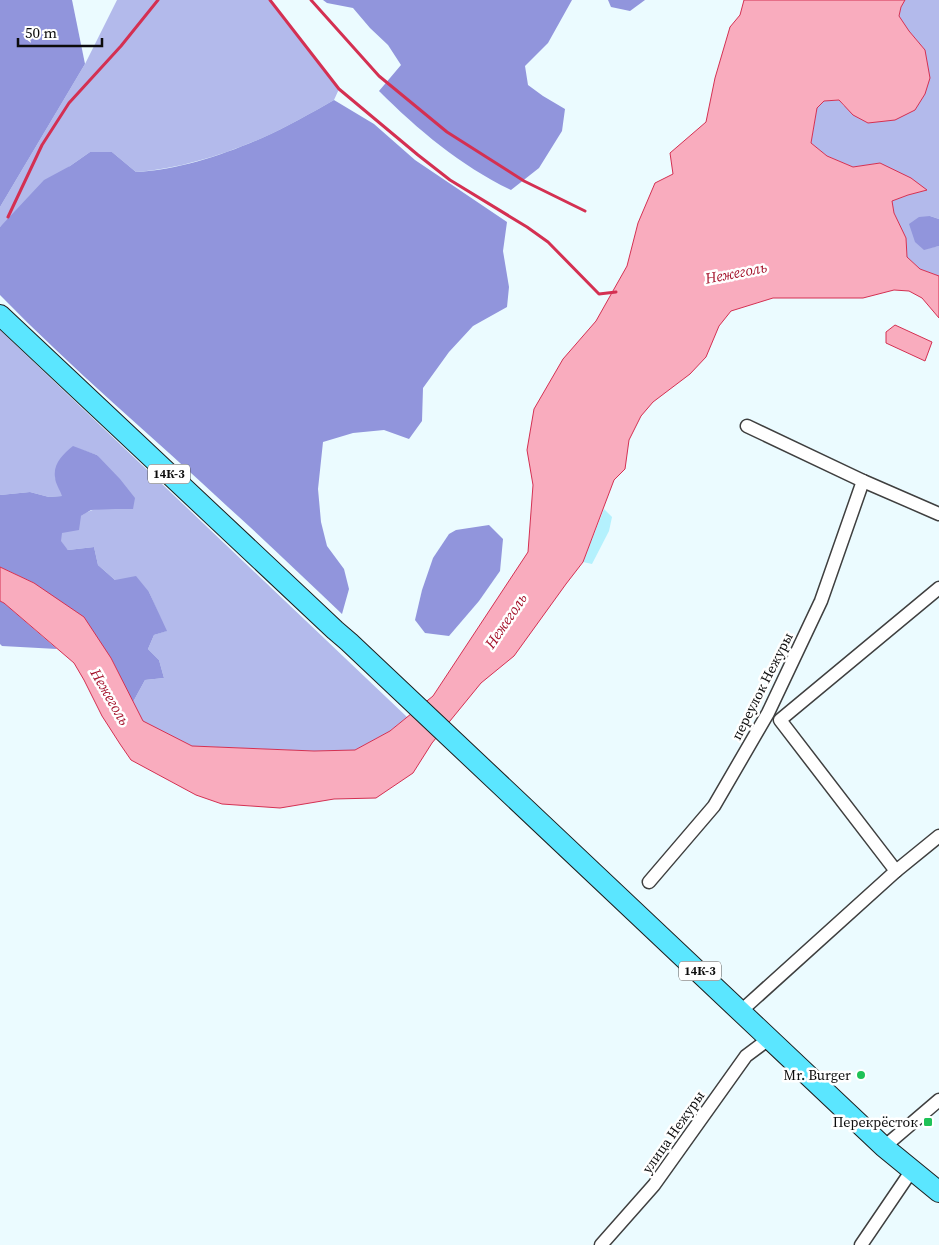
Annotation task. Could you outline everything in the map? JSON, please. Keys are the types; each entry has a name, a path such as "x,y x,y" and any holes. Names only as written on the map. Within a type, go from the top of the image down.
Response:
{"main road":[{"name":"14К-3","path":"0,315 350,642 884,1147 939,1192"}],"street":[{"path":"747,426 863,481 939,514"},
{"name":"переулок Нежуры","path":"649,882 714,806 768,713 821,601 863,481"},
{"path":"780,720 939,588"},
{"path":"768,713 780,720 896,871"},
{"path":"741,1011 896,871 939,836"},
{"name":"улица Нежуры","path":"601,1245 654,1186 746,1056 770,1038"},
{"path":"884,1147 939,1100"},
{"path":"861,1245 912,1170"}],"shaded area":[{"path":"0,0 72,0 85,64 0,207"},
{"path":"117,0 270,0 339,89 334,100 299,120 262,138 200,160 168,168 136,172 112,152 90,152 70,166 0,227 0,207 85,64"},
{"path":"323,0 572,0 548,43 525,66 528,85 565,109 562,131 539,168 511,190 475,170 441,146 409,120 379,91 401,65 388,45 353,8 327,3"},
{"path":"608,0 645,0 630,11 611,7"},
{"path":"905,0 939,0 939,219 930,216 924,249 939,246 939,276 920,269 907,257 906,238 894,213 892,201 926,190 880,163 853,167 827,156 811,143 817,108 824,101 839,100 844,106 925,50 899,16"},
{"path":"334,100 374,124 415,160 507,222 503,251 509,287 507,307 473,326 449,352 423,388 422,421 409,439 384,430 353,433 323,442 318,489 321,522 327,546 344,569 349,589 342,614 257,533 55,349 0,295 0,227 44,180 70,166 90,152 112,152 136,172 184,165 216,156 262,138 290,125"},
{"path":"930,216 939,219 939,246 924,250 915,242 909,224 919,217"},
{"path":"0,330 407,717 390,731 355,750 314,751 192,746 143,722 133,702 145,680 164,678 159,660 148,649 154,635 166,631 149,592 115,580 98,565 94,547 68,550 61,542 61,533 86,513 99,509 133,509 97,455 73,447 55,477 63,496 49,497 30,492 0,495"},
{"path":"73,446 97,455 135,498 133,509 91,510 81,516 79,530 62,533 61,541 68,550 94,547 98,565 115,580 136,576 149,592 167,631 154,635 148,649 159,660 164,678 145,680 133,702 111,658 34,583 0,567 0,495 30,492 49,497 62,496 55,479 55,472 62,456"},
{"path":"489,525 503,539 500,571 479,601 449,636 425,633 415,620 422,590 433,558 449,534 456,530"},
{"path":"0,601 57,649 2,646 0,644"}],"sand":[{"path":"604,509 612,517 609,531 592,564 583,562"}],"water":[{"name":"Нежеголь","path":"744,0 905,0 899,16 925,50 930,78 925,94 915,110 895,120 868,123 853,115 839,100 824,101 817,108 811,143 827,156 853,167 880,163 911,178 927,190 892,201 894,213 906,238 907,257 920,269 939,276 939,318 922,298 909,291 894,290 863,298 773,298 731,311 719,326 706,357 690,374 653,402 641,416 629,440 625,469 614,480 583,562 514,656 481,683 432,743 413,773 376,798 334,799 280,808 222,804 196,795 131,760 102,716 74,663 0,601 0,567 34,583 84,617 111,658 143,721 192,746 314,751 355,750 390,731 433,696 528,552 533,485 527,450 534,409 563,359 596,321 627,266 638,223 655,183 673,174 670,153 706,122 715,78 730,27 740,15"},
{"path":"895,325 932,342 925,361 886,343 886,332"}],"waterway":[{"path":"8,217 42,145 69,103 121,46 158,0"},
{"path":"270,0 339,89 450,180 548,242 599,294 616,292"},
{"path":"311,0 379,76 447,132 524,181 585,211"}],"place":[{"name":"Mr. Burger","path":"861,1075"},
{"name":"Перекрёсток","path":"928,1122"}]}
